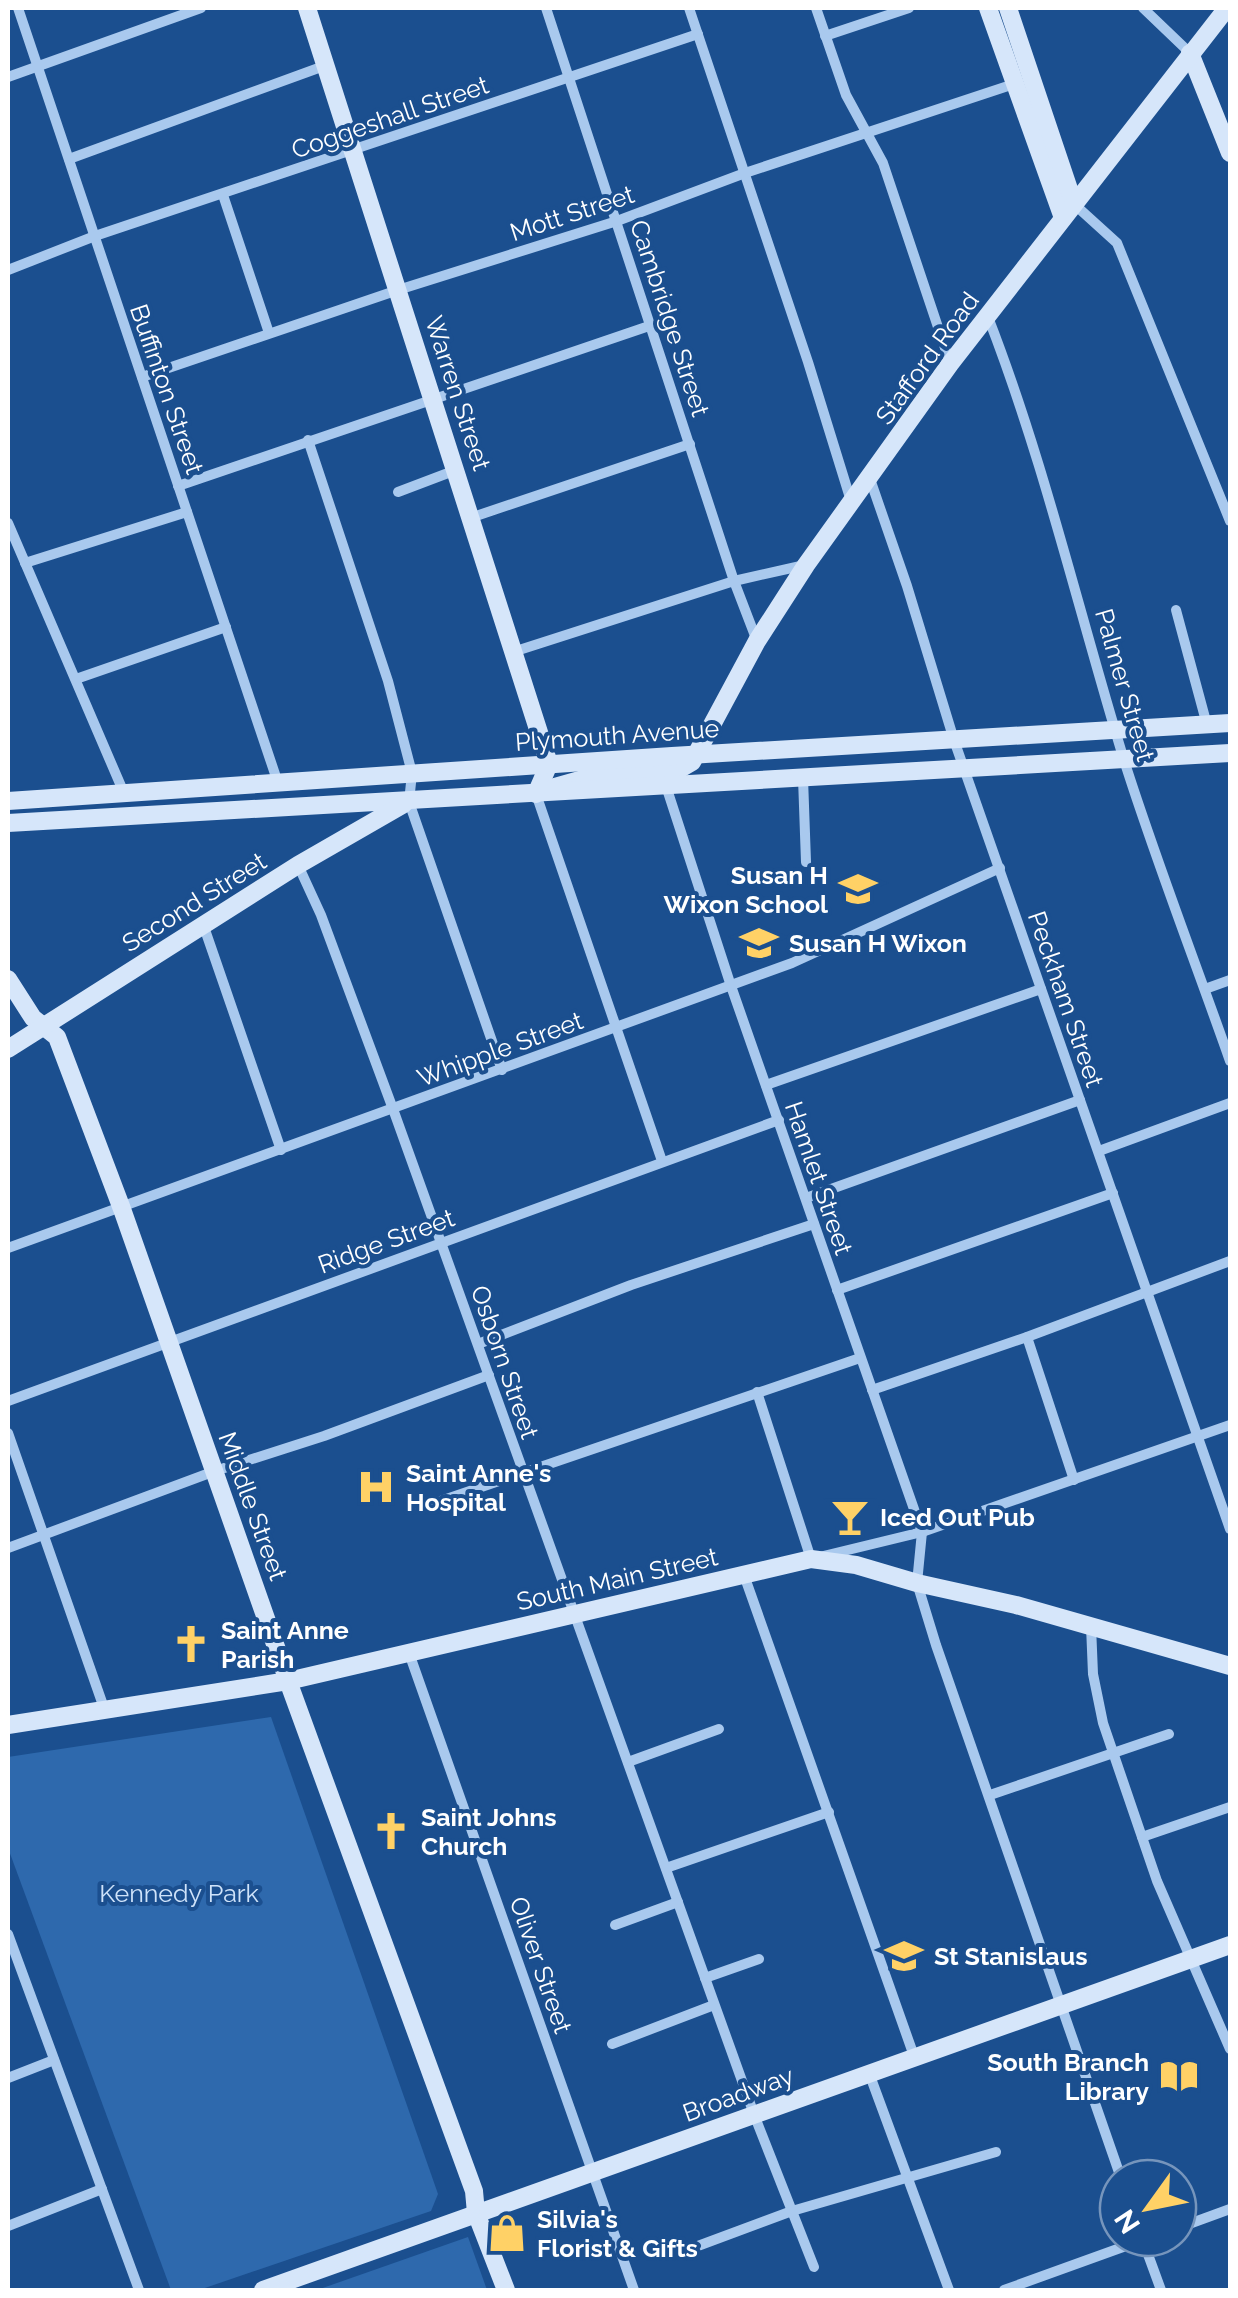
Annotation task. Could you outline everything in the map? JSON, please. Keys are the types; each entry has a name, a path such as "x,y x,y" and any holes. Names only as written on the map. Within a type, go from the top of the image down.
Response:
{"main road":[{"path":"988,8 1014,84 1069,211"},
{"path":"1008,8 1069,211"},
{"name":"Stafford Road","path":"694,755 806,565 950,364 1227,8"},
{"name":"Warren Street","path":"313,9 324,66 516,650 549,764"},
{"path":"1190,53 1230,153"},
{"name":"Plymouth Avenue","path":"8,802 549,764 1230,724"},
{"path":"8,823 1230,753"},
{"path":"536,794 600,774 680,769 692,762 694,755"},
{"path":"536,794 549,764"},
{"name":"Second Street","path":"8,1049 203,924 409,802"},
{"name":"Middle Street","path":"8,979 34,1018 57,1037 474,2190 476,2213 506,2290"},
{"name":"South Main Street","path":"8,1725 288,1680 811,1559 856,1566 1091,1626 1230,1666"},
{"name":"Broadway","path":"263,2290 1230,1945"}],"street":[{"name":"Buffinton Street","path":"18,8 278,783"},
{"path":"8,77 201,8"},
{"name":"Cambridge Street","path":"546,8 734,582 758,642"},
{"path":"689,8 852,504"},
{"path":"816,8 864,133 882,163 950,364"},
{"path":"825,36 909,8"},
{"path":"1143,8 1190,53"},
{"name":"Coggeshall Street","path":"8,270 95,236 698,34"},
{"path":"69,159 324,66"},
{"name":"Mott Street","path":"142,377 1014,84"},
{"path":"223,195 269,333"},
{"path":"1069,211 1118,243 1230,521"},
{"name":"Palmer Street","path":"988,317 1011,375 1124,759 1230,1061"},
{"path":"178,486 652,325"},
{"path":"308,440 388,681 412,774 409,802 502,1070"},
{"path":"472,517 690,444"},
{"path":"398,492 457,470"},
{"name":"Peckham Street","path":"870,480 908,586 954,740 1230,1529"},
{"path":"25,563 188,512"},
{"path":"8,524 124,793"},
{"path":"516,650 734,582 806,565"},
{"path":"1176,610 1208,725"},
{"path":"76,679 226,627"},
{"path":"802,778 806,862"},
{"name":"Hamlet Street","path":"666,786 922,1532 917,1584"},
{"path":"536,794 662,1161"},
{"name":"Osborn Street","path":"298,866 321,915 393,1110 714,2005 814,2268"},
{"name":"Whipple Street","path":"8,1248 732,986 792,963 1000,868"},
{"path":"203,924 281,1150"},
{"path":"1205,988 1230,980"},
{"path":"766,1085 1042,989"},
{"path":"806,1198 1080,1100"},
{"path":"1099,1151 1230,1103"},
{"name":"Ridge Street","path":"8,1401 778,1120"},
{"path":"837,1290 1114,1192"},
{"path":"478,1344 632,1285 814,1224"},
{"path":"872,1390 1230,1261"},
{"path":"1027,1337 1074,1480"},
{"path":"420,1508 860,1358"},
{"path":"8,1548 489,1376"},
{"path":"757,1392 811,1559 922,1532 1230,1424"},
{"path":"8,1433 104,1708"},
{"path":"744,1575 914,2056"},
{"path":"917,1584 1114,2158"},
{"path":"1091,1626 1098,1702 1114,1753 1189,1959 1230,2049"},
{"name":"Oliver Street","path":"410,1653 634,2290"},
{"path":"628,1762 718,1729"},
{"path":"990,1795 1169,1734"},
{"path":"1142,1838 1230,1807"},
{"path":"666,1868 829,1812"},
{"path":"615,1925 678,1902"},
{"path":"8,1934 140,2290"},
{"path":"705,1978 760,1959"},
{"path":"612,2044 714,2005"},
{"path":"8,2078 54,2060"},
{"path":"870,2073 949,2290"},
{"path":"680,2253 792,2212 996,2152"},
{"path":"8,2226 102,2189"},
{"path":"1198,2221 1230,2210"},
{"path":"1004,2290 1098,2256"},
{"path":"1150,2258 1160,2290"}],"green space":[{"name":"Kennedy Park","path":"271,1717 438,2194 431,2211 199,2290 171,2290 8,1848 8,1757"},
{"path":"468,2237 487,2290 317,2290"}],"place":[{"name":"Susan H Wixon School","path":"858,889"},
{"name":"Susan H Wixon","path":"759,943"},
{"name":"Saint Anne's Hospital","path":"376,1487"},
{"name":"Iced Out Pub","path":"850,1517"},
{"name":"Saint Anne Parish","path":"191,1644"},
{"name":"Saint Johns Church","path":"391,1831"},
{"name":"St Stanislaus","path":"904,1956"},
{"name":"South Branch Library","path":"1179,2076"},
{"name":"Silvia's Florist & Gifts","path":"507,2233"}]}
